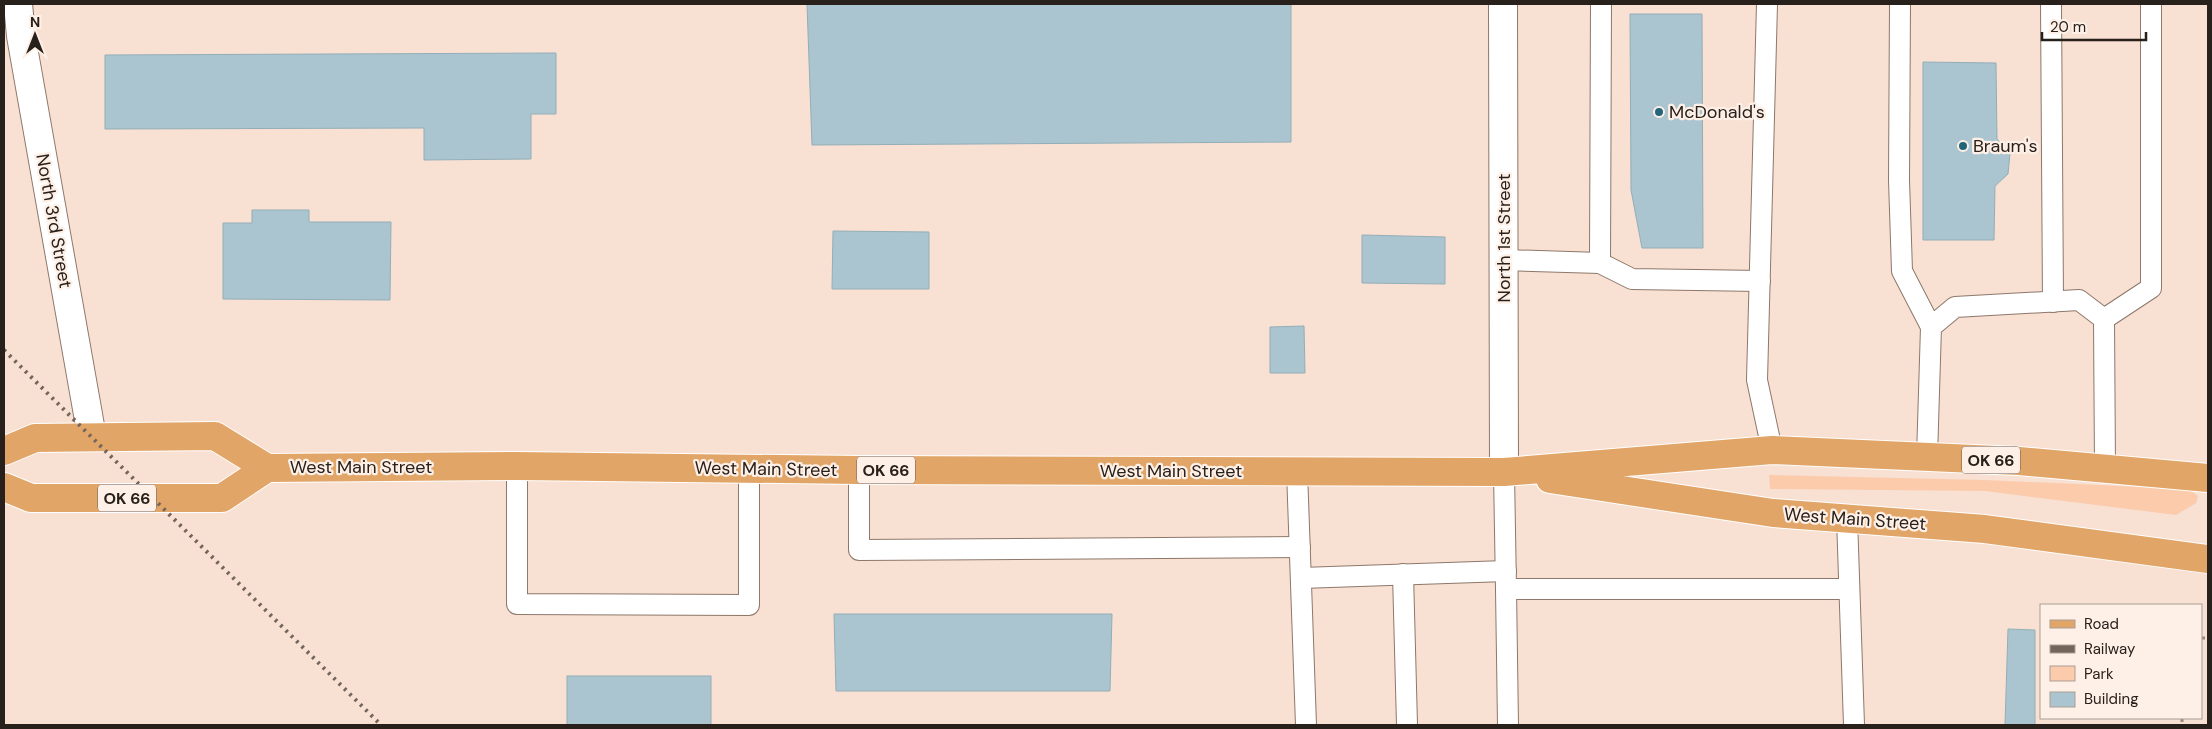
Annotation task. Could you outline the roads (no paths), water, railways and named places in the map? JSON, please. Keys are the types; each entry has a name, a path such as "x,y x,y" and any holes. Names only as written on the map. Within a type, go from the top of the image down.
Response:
{"main road":[{"name":"West Main Street","path":"4,451 35,438 215,436 267,468 517,466 859,470 1504,472 1772,450 2019,461 2208,478"},
{"name":"West Main Street","path":"4,487 31,498 222,498 267,468"},
{"name":"West Main Street","path":"1504,472 1773,513 1984,530 2208,559"}],"street":[{"name":"North 3rd Street","path":"18,4 21,36 92,437"},
{"name":"North 1st Street","path":"1503,4 1504,472"}],"lane":[{"path":"1600,263 1601,4"},
{"path":"1767,4 1757,380 1772,450"},
{"path":"1900,4 1899,180 1902,270 1931,327 1927,457"},
{"path":"2051,4 2053,302"},
{"path":"2104,319 2151,288 2151,4"},
{"path":"1504,260 1600,263 1632,279 1760,281"},
{"path":"1931,327 1955,307 2079,300 2104,319"},
{"path":"2104,319 2105,469"},
{"path":"517,466 517,604 749,605 749,469"},
{"path":"859,470 859,550 1300,547"},
{"path":"1297,471 1306,725"},
{"path":"1504,472 1508,725"},
{"path":"1847,518 1854,725"},
{"path":"1301,578 1403,574 1506,580 1849,589"},
{"path":"1403,574 1407,725"}],"railway":[{"path":"4,350 381,725"}],"place":[{"name":"McDonald's","path":"1659,112"},
{"name":"Braum's","path":"1963,146"}]}
